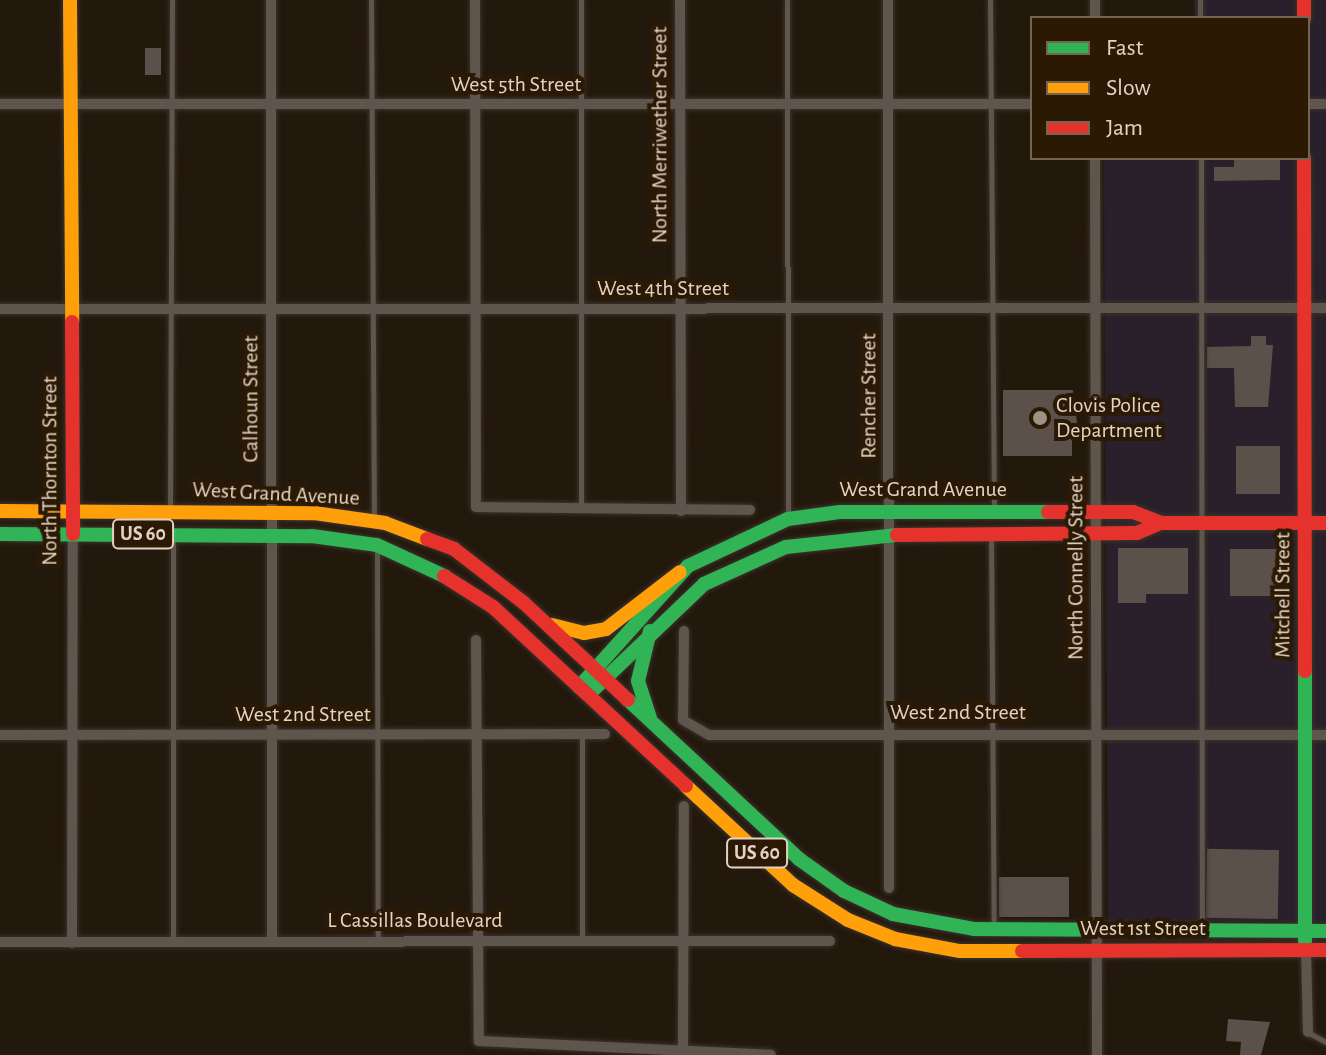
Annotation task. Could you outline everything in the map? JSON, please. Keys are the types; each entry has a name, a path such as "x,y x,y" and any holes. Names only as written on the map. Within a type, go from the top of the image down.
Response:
{"main road":[{"name":"North Thornton Street","path":"70,0 73,534"},
{"name":"Mitchell Street","path":"1304,160 1306,950"},
{"name":"West Grand Avenue","path":"0,511 271,513 374,521 454,549 547,624 600,673"},
{"name":"West Grand Avenue","path":"0,534 271,535 377,545 464,585 584,691 680,572 713,549 788,519 889,512 1133,512 1161,523 1326,523"},
{"name":"West Grand Avenue","path":"600,673 704,584 768,552 817,539 889,535 1137,533 1161,523"},
{"path":"547,624 584,633 606,629 680,572"},
{"path":"650,631 638,681 652,723"},
{"name":"US 60","path":"600,673 652,723"},
{"name":"West 1st Street","path":"584,691 811,898 882,934 960,951 1326,950"},
{"name":"West 1st Street","path":"652,723 799,859 844,891 893,914 994,930 1326,931"}],"street":[{"name":"Calhoun Street","path":"271,0 272,942"},
{"path":"475,0 476,507 750,510"},
{"name":"North Merriwether Street","path":"680,0 681,511"},
{"name":"Rencher Street","path":"888,0 889,888"},
{"name":"West 5th Street","path":"0,104 1030,104"},
{"name":"North Connelly Street","path":"1095,160 1097,1055"},
{"name":"West 4th Street","path":"0,309 1326,308"},
{"name":"North Thornton Street","path":"72,943 73,534"},
{"name":"West 2nd Street","path":"684,631 683,720 693,730 889,734 1326,735"},
{"path":"476,640 479,1041 771,1055"},
{"name":"West 2nd Street","path":"0,735 605,734"},
{"path":"683,1052 684,806"},
{"name":"L Cassillas Boulevard","path":"0,942 830,941"},
{"name":"Mitchell Street","path":"1306,950 1308,1032"}],"lane":[{"path":"170,511 172,0"},
{"path":"371,0 374,521"},
{"path":"581,0 581,510"},
{"path":"787,0 788,519"},
{"path":"990,0 994,513"},
{"path":"1201,160 1198,523 1202,930"},
{"path":"173,533 173,942"},
{"path":"991,534 994,930"},
{"path":"377,545 378,941"},
{"path":"582,734 582,941"},
{"path":"1308,1032 1326,1042"}],"shaded area":[{"path":"1194,0 1326,0 1326,922 1108,921 1104,160 1310,160 1310,16 1195,16"}],"building":[{"path":"145,48 161,48 161,75 145,75"},
{"path":"1234,160 1280,160 1280,180 1214,181 1214,167 1234,167"},
{"path":"1251,336 1266,336 1266,345 1273,345 1268,407 1235,407 1234,368 1207,368 1207,347 1251,346"},
{"name":"Clovis Police Department","path":"1003,390 1073,390 1077,423 1072,423 1072,456 1003,456"},
{"path":"1236,446 1280,446 1280,494 1236,494"},
{"path":"1118,548 1188,548 1188,594 1146,594 1146,603 1118,603"},
{"path":"1230,549 1277,549 1277,596 1230,596"},
{"path":"1207,849 1279,850 1278,919 1206,918"},
{"path":"999,877 1069,877 1069,917 999,917"},
{"path":"1228,1019 1270,1022 1261,1055 1240,1055 1241,1042 1226,1041"}],"traffic: fast":[{"path":"579,687 688,566 788,519 840,512 1048,512"},
{"path":"0,534 312,536 377,545 444,576"},
{"path":"588,695 704,584 786,547 897,535"},
{"path":"650,631 638,681 650,717"},
{"path":"1305,671 1305,941"},
{"path":"628,700 799,859 844,891 893,914 974,929 1326,931"}],"traffic: slow":[{"path":"70,0 72,322"},
{"path":"0,511 314,513 385,523 427,539"},
{"path":"552,625 584,633 606,629 680,572"},
{"path":"686,786 793,885 848,920 895,939 960,951 1022,951"}],"traffic: jam":[{"path":"1304,0 1304,16"},
{"path":"1304,160 1305,671"},
{"path":"72,322 73,534"},
{"path":"1048,512 1133,512 1161,523 1326,523"},
{"path":"897,535 1137,533 1161,523"},
{"path":"427,539 454,549 524,603 628,700"},
{"path":"444,576 493,607 686,786"},
{"path":"1022,951 1326,950"}],"place":[{"name":"Clovis Police Department","path":"1040,418"}]}
